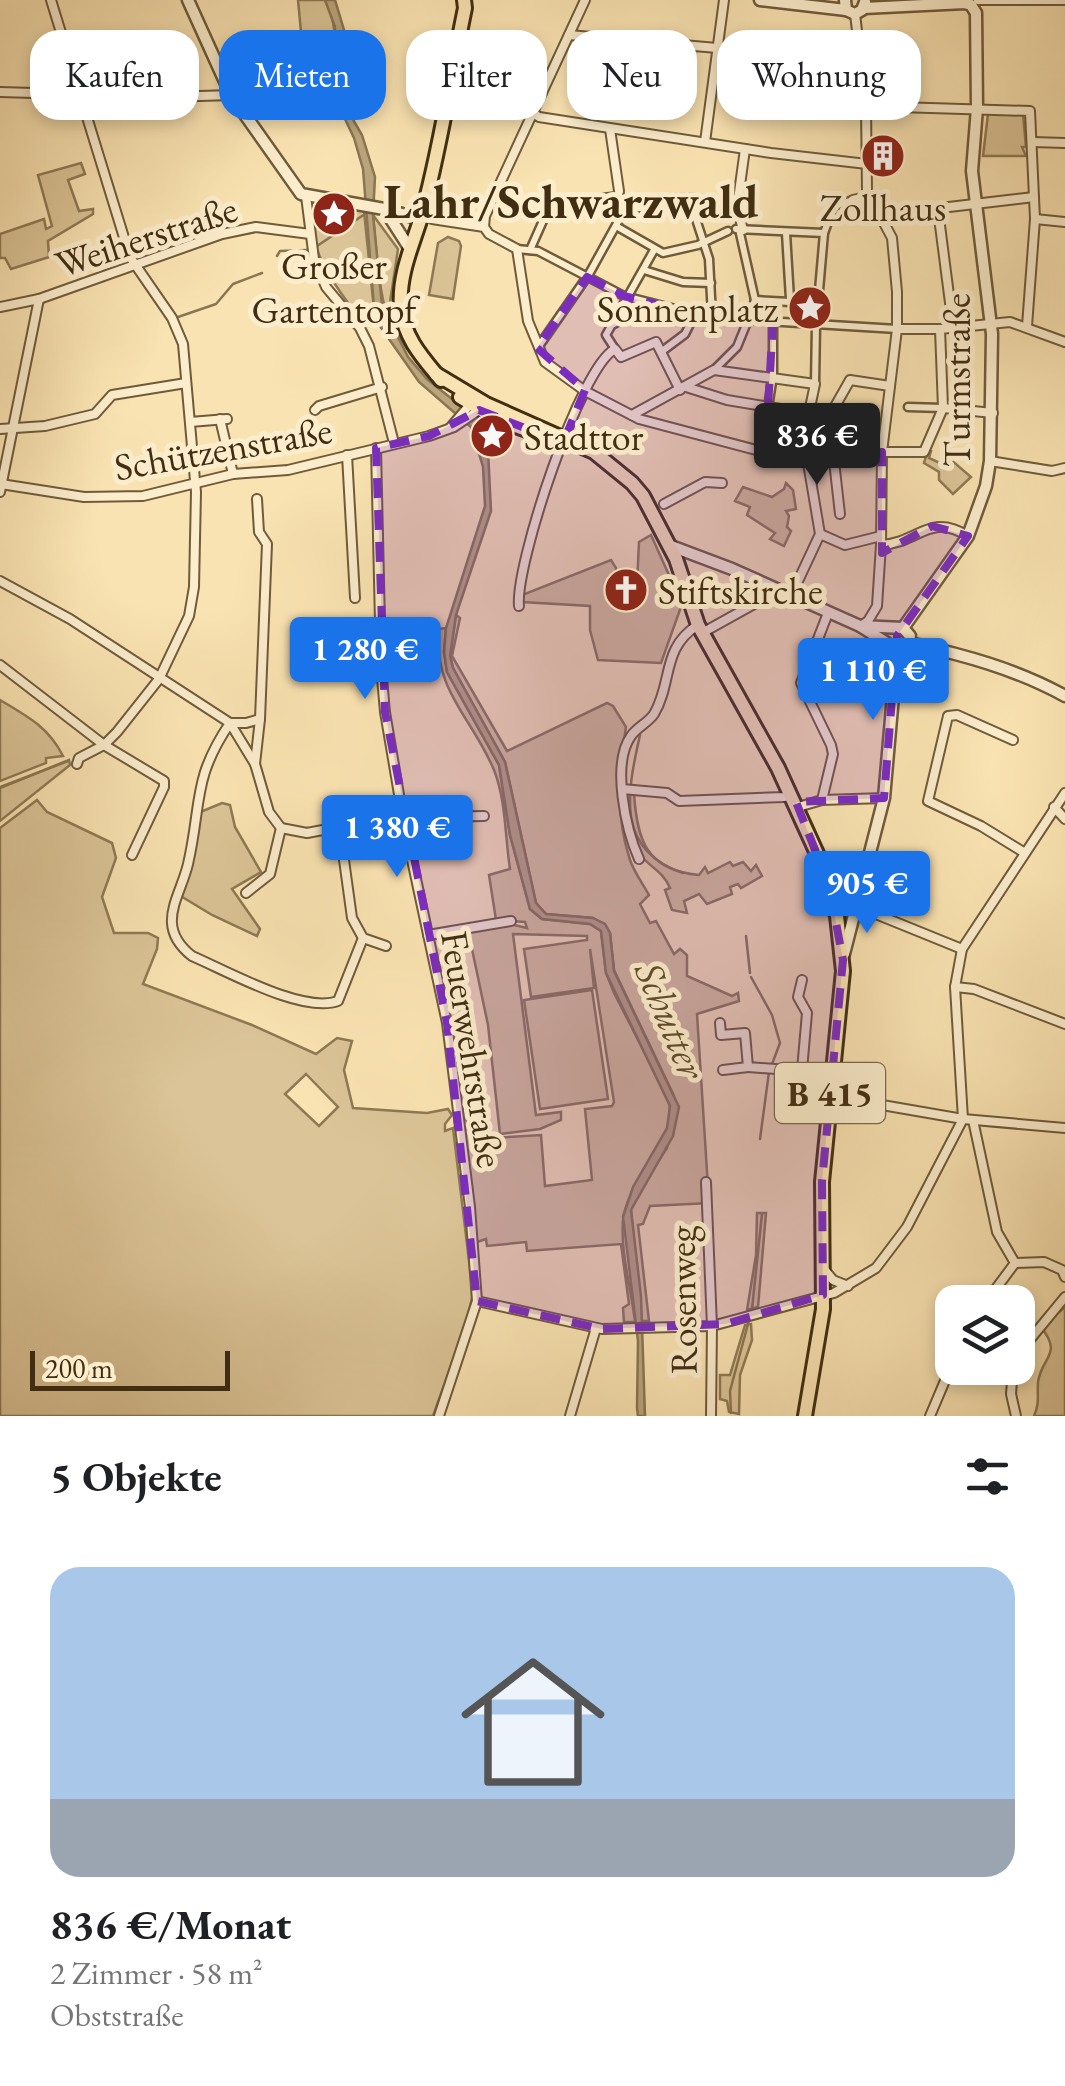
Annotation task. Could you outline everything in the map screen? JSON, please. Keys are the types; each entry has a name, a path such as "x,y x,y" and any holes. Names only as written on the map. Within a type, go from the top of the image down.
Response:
{"main road":[{"name":"B 415","path":"465,30 467,3"},
{"name":"B 415","path":"447,120 423,222 410,249 402,282 404,325 418,352 436,374 470,401 564,440 629,490 677,557 700,629 794,800 829,885 843,960 822,1182 822,1319 805,1416"},
{"name":"B 415","path":"436,374 470,401"}],"street":[{"path":"51,0 60,30"},
{"path":"188,0 219,68"},
{"path":"571,30 585,0"},
{"path":"720,30 724,0"},
{"path":"760,0 854,5 1065,0"},
{"name":"Turmstraße","path":"843,960 884,798 893,724 892,647 898,629 968,536 986,486 990,461 991,322 972,171 978,108 975,2"},
{"path":"854,5 857,30"},
{"path":"547,82 567,39"},
{"path":"697,46 717,48 705,142"},
{"path":"0,92 30,93"},
{"path":"921,107 1030,111 1034,220 1027,326"},
{"path":"547,118 866,164"},
{"path":"78,761 104,745 160,678 193,602 194,483 180,334 134,266 86,120"},
{"path":"248,120 298,191 306,196 380,208 423,222 484,227 517,249 538,251 630,297 652,303 695,314 748,320 897,328 940,329 1010,322 1065,342"},
{"path":"484,227 530,120"},
{"path":"860,626 877,606 882,452 897,328 897,265 886,223 869,196 866,120"},
{"path":"537,348 587,276 622,211 610,129"},
{"path":"1032,142 1065,143"},
{"path":"744,149 736,230 754,303 818,300"},
{"path":"530,250 550,205 619,194"},
{"path":"306,196 319,272 326,287 360,328 382,387 394,443"},
{"path":"791,596 820,534 800,450 815,384 824,233 834,206 869,196"},
{"path":"886,223 898,213 1034,197"},
{"path":"622,211 663,204 671,198 693,198 710,258 712,316"},
{"path":"697,199 712,200 719,210 737,207"},
{"path":"380,208 410,249"},
{"path":"938,210 954,326"},
{"path":"1034,220 1065,222"},
{"path":"616,226 654,250 672,252 736,230 824,233"},
{"name":"Weiherstraße","path":"0,307 40,299 222,234 256,228 310,234"},
{"path":"790,233 790,301"},
{"path":"517,249 528,321 537,348 545,362 584,391 632,415 805,460 924,452 943,408 940,329"},
{"path":"612,325 641,298 644,270 654,250"},
{"path":"644,270 683,282 711,283"},
{"path":"630,297 641,298"},
{"path":"630,297 606,335 621,357 656,342 683,388 727,400 829,417"},
{"path":"1,488 40,299"},
{"path":"662,352 684,334 695,314"},
{"path":"1010,322 1028,316"},
{"path":"632,415 714,370 737,347 748,320"},
{"path":"759,451 773,376 773,321"},
{"path":"519,606 520,574 564,440 594,371 615,349"},
{"path":"714,370 815,384"},
{"path":"840,514 829,417 850,380 890,386"},
{"path":"0,429 14,430 95,414 112,395 186,383"},
{"path":"315,410 382,387"},
{"path":"450,428 470,401"},
{"path":"458,415 470,401"},
{"name":"Schützenstraße","path":"1,488 126,498 232,474 288,470 430,436 450,428 470,401"},
{"path":"908,406 992,412"},
{"path":"190,422 224,419 232,474"},
{"name":"Feuerwehrstraße","path":"376,448 381,666 404,818 446,1023 470,1207 477,1301 439,1416"},
{"path":"347,455 355,598"},
{"path":"990,461 1052,471 1065,468"},
{"path":"664,504 705,482 722,483"},
{"path":"256,764 267,544 259,532 257,499"},
{"path":"820,534 844,545 881,540 900,543 941,525 968,536"},
{"path":"677,557 705,558 860,626 892,647 906,648 910,643 908,632 860,626"},
{"path":"0,581 70,619 230,722 256,764 268,812 280,828 308,833 404,818 484,816"},
{"path":"638,859 631,841 627,743 653,716 676,642 756,602 767,586"},
{"path":"822,800 832,745 801,683 828,613"},
{"path":"910,643 986,662 1065,696"},
{"path":"0,665 104,745 164,781 132,855"},
{"path":"1013,740 957,715 948,716 928,801 982,826 1025,852"},
{"path":"230,722 260,719"},
{"path":"230,722 207,761 198,790 188,866 174,898 174,933 178,943 192,956 307,1004 338,1002 363,938"},
{"path":"629,790 667,793 679,801 884,798"},
{"path":"1015,1262 997,1232 968,1119 955,987 962,949 1065,794"},
{"path":"1054,807 1065,819"},
{"path":"345,841 351,826"},
{"path":"246,893 270,874 280,828"},
{"path":"339,828 345,841 352,918 363,938 386,946"},
{"path":"829,885 844,897 861,886"},
{"path":"837,916 851,905 861,886"},
{"path":"837,916 856,906 962,949"},
{"path":"428,936 512,921"},
{"path":"802,980 798,997 807,1013 802,1070"},
{"path":"955,987 974,989 1065,1024"},
{"path":"744,1019 748,1067"},
{"path":"720,1024 721,1035 748,1031"},
{"path":"723,1070 772,1067 832,1073"},
{"path":"830,1096 968,1119 1065,1128"},
{"path":"477,1301 596,1328 653,1330 712,1326 749,1318 848,1286 876,1268 897,1243 968,1119"},
{"name":"Rosenweg","path":"706,1182 711,1416"},
{"path":"1015,1262 1044,1262 1064,1271"},
{"path":"998,1285 1015,1262"},
{"path":"824,1269 833,1280 848,1286"},
{"path":"1035,1333 1065,1297"},
{"path":"800,1303 822,1319"},
{"path":"570,1416 596,1328"},
{"path":"930,1416 943,1385"},
{"path":"1011,1385 1016,1416"}],"highlighted area":[{"path":"587,277 624,296 695,314 773,321 768,407 808,414 797,461 882,452 882,553 932,526 968,536 897,636 884,798 796,802 829,885 843,960 822,1182 823,1295 726,1324 602,1329 477,1301 447,1023 385,712 376,448 429,436 479,410 563,443 585,390 537,348"}],"shaded area":[{"path":"298,0 325,0 334,30 301,30"},
{"path":"325,0 335,0 344,30 335,27"},
{"path":"988,114 1023,114 1026,147 1022,147 1026,156 983,156"},
{"path":"345,120 353,120 362,135 375,177 373,215 382,305 408,357 427,379 477,419 488,450 491,511 456,615 450,656 453,668 505,762 536,903 546,914 593,918 605,924 610,933 614,971 679,1107 673,1136 631,1210 641,1296 645,1416 638,1416 637,1408 638,1341 623,1217 633,1187 667,1128 670,1106 606,973 601,931 590,924 542,919 530,909 510,835 499,765 447,672 446,628 485,506 483,467 471,427 419,382 375,319 363,169"},
{"path":"81,163 85,174 68,180 79,211 93,209 93,214 48,241 49,257 11,269 5,258 0,258 0,234 44,219 46,229 52,226 38,175"},
{"path":"319,203 364,211 375,319 362,321 324,265 312,231"},
{"path":"373,215 398,249 389,309 399,338 431,381 400,348 391,328 380,283"},
{"path":"448,237 461,246 453,299 429,295 438,243"},
{"path":"928,450 929,458 944,465 949,458 971,477 953,494 939,480 939,472 924,463"},
{"path":"786,483 793,490 796,509 786,511 791,531 784,546 770,539 775,533 747,515 750,507 735,501 743,487 772,497"},
{"path":"651,535 682,604 661,663 598,660 590,630 590,606 522,602 522,595 611,560 616,568 615,604 627,611 636,605 639,542"},
{"path":"456,615 460,618 452,656 507,751 607,703 613,706 626,727 620,777 625,844 649,895 640,904 650,923 656,921 674,954 680,949 687,955 687,976 732,996 738,993 739,1001 697,1014 709,1203 650,1206 643,1224 638,1225 649,1321 642,1321 631,1210 667,1148 674,1096 614,970 610,933 593,918 546,914 536,903 505,762 453,668 450,656"},
{"path":"446,628 447,672 499,765 510,835 530,909 542,919 590,924 601,931 606,973 614,993 669,1100 666,1130 624,1214 624,1252 635,1322 624,1322 623,1308 629,1304 621,1244 527,1251 526,1242 487,1246 486,1239 477,1242 462,1108 476,1139 541,1135 545,1186 592,1180 585,1109 612,1106 614,1102 590,949 594,988 531,997 524,949 587,940 587,936 513,934 536,1115 561,1112 561,1120 540,1129 500,1134 488,1025 468,930 510,924 527,928 525,922 496,920 489,875 510,869 503,806 494,770 442,670 439,629"},
{"path":"0,700 45,730 63,756 46,758 46,763 0,781"},
{"path":"69,760 70,765 0,821 0,788"},
{"path":"626,792 634,793 638,825 648,850 667,867 699,875 705,867 708,873 730,862 733,866 743,862 751,871 756,865 762,876 741,888 738,884 730,887 732,894 707,904 699,894 684,901 687,913 672,910 665,890 670,888 634,844"},
{"path":"37,800 47,812 112,843 116,858 102,897 114,933 148,933 158,938 143,984 316,1054 337,1038 352,1041 344,1070 353,1108 427,1113 448,1109 452,1115 445,1131 453,1128 473,1294 433,1416 0,1416 0,828","holes":["306,1074 338,1107 319,1126 285,1094"]},
{"path":"222,803 230,805 235,827 261,872 232,889 260,929 257,936 179,895 198,813"},
{"path":"592,990 608,1099 540,1109 524,1000"},
{"path":"757,1213 766,1213 758,1307 747,1310 756,1255"},
{"path":"1065,1307 1065,1416 1034,1416 1040,1373 1051,1350 1041,1327"},
{"path":"751,1324 752,1340 740,1375 739,1414 729,1412 727,1401 720,1399 720,1375 730,1375 745,1325"}],"waterway":[{"path":"317,246 365,214"},
{"path":"277,256 280,251 307,250"},
{"path":"178,317 216,304 233,284 262,273"},
{"path":"640,735 630,798 636,835 661,863 683,873"},
{"path":"0,787 68,761"},
{"path":"746,936 750,973"},
{"path":"751,977 772,1015 780,1043 769,1072 760,1139"},
{"path":"731,1413 730,1391 752,1309 762,1214"}],"place":[{"name":"Zollhaus","path":"883,156"},
{"name":"Großer Gartentopf","path":"334,214"},
{"name":"Sonnenplatz","path":"810,308"},
{"name":"Stadttor","path":"492,436"},
{"name":"Stiftskirche","path":"626,590"}],"district":[{"name":"Lahr/Schwarzwald","path":"571,201"}],"water label":[{"name":"Schutter","path":"671,1020"}]}
